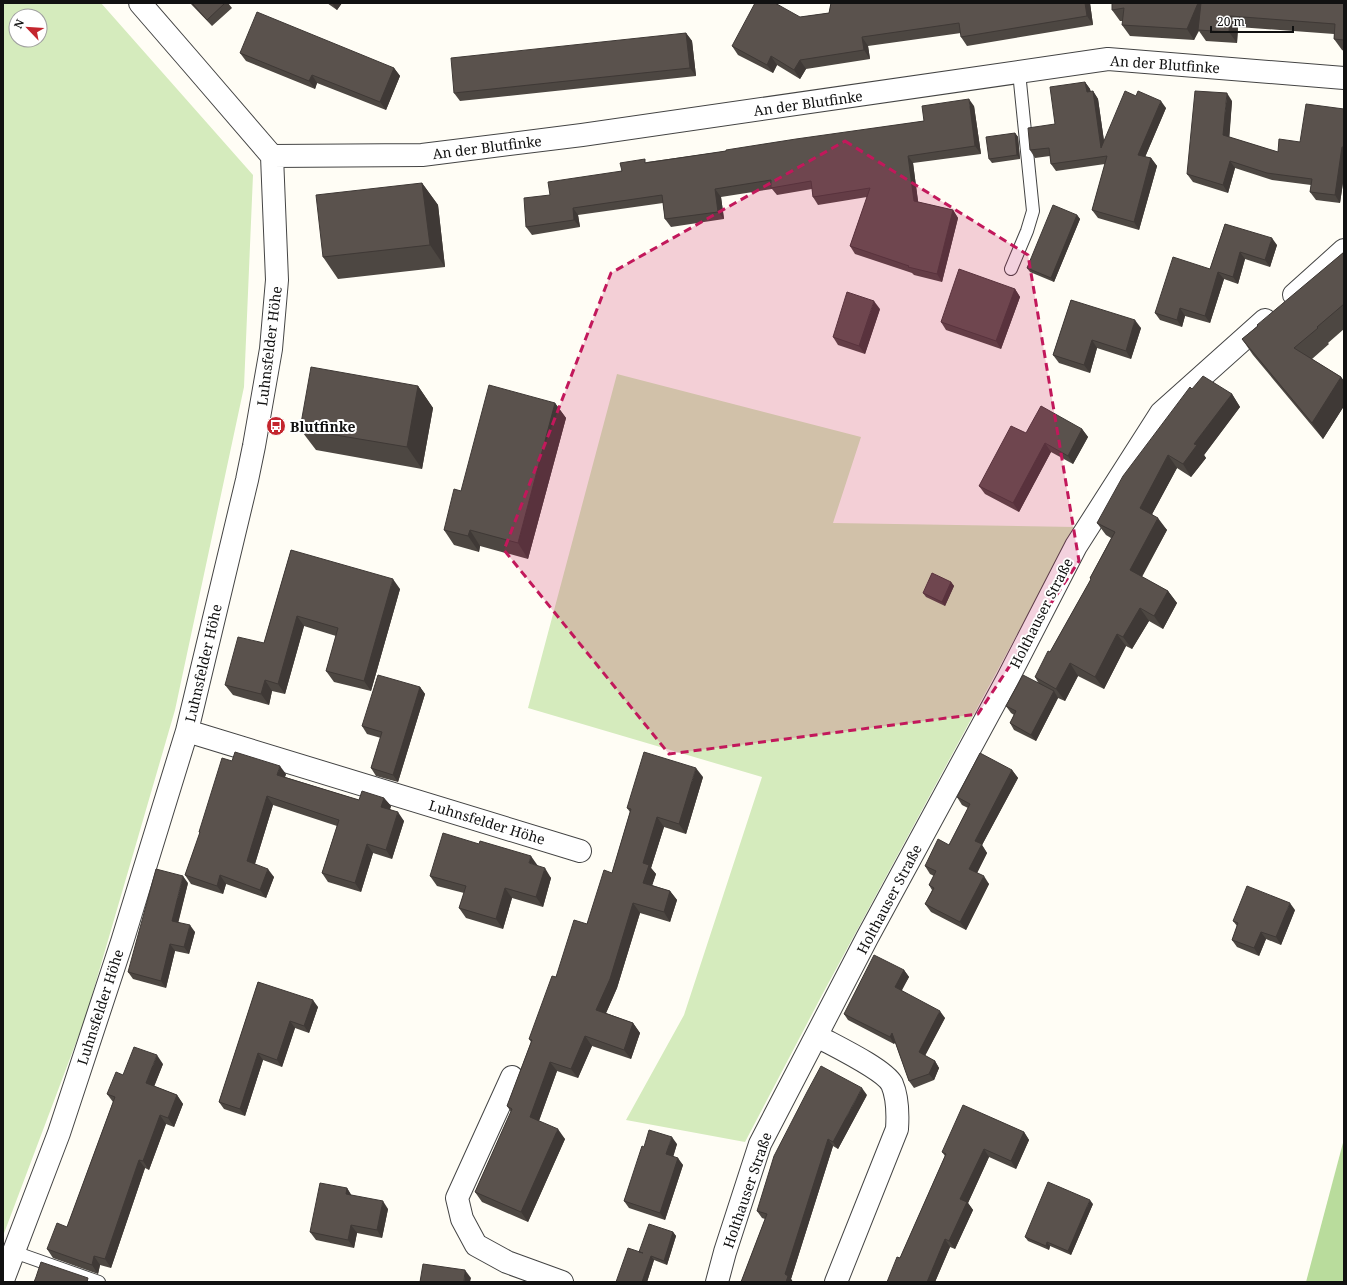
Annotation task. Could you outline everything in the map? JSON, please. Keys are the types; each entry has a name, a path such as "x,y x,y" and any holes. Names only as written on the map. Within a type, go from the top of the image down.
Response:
{"street":[{"path":"140,3 272,156"},
{"name":"An der Blutfinke","path":"272,156 422,155 582,135 1108,59 1344,78"},
{"name":"Luhnsfelder Höhe","path":"3,1280 59,1133 122,942 187,730 247,480 271,349 277,280 272,156"},
{"name":"Holthauser Straße","path":"717,1282 725,1252 760,1144 867,938 1011,673 1076,546 1161,413 1344,250"},
{"name":"Luhnsfelder Höhe","path":"187,730 580,851"},
{"path":"817,1036 875,1068 891,1083 898,1108 897,1129 836,1282"},
{"path":"512,1077 457,1198 462,1219 476,1245 507,1262 562,1282"}],"lane":[{"path":"1011,269 1027,231 1033,211 1019,72"},
{"path":"14,1252 99,1282"}],"highlighted area":[{"path":"845,141 1028,255 1079,561 978,714 669,754 504,550 611,273"}],"green space":[{"path":"3,3 101,3 253,175 244,387 175,710 86,1016 3,1236"},
{"path":"617,374 861,437 833,523 1075,527 822,995 745,1142 626,1120 684,1015 762,777 528,708"},
{"path":"1344,1139 1344,1282 1306,1282"}],"building":[{"path":"192,3 225,3 207,20"},
{"path":"755,3 775,3 800,17 829,13 831,3 1085,3 1087,16 961,37 959,23 862,37 864,50 800,60 794,70 771,56 767,65 732,46"},
{"path":"1112,3 1198,3 1187,29 1122,25 1124,8 1112,10"},
{"path":"1201,3 1344,3 1344,40 1334,39 1335,24 1230,16 1229,32 1198,30"},
{"path":"257,12 394,68 380,102 312,75 309,81 240,53"},
{"path":"686,33 690,68 454,93 451,58"},
{"path":"1085,82 1087,92 1093,91 1101,148 1125,91 1136,96 1138,91 1161,101 1138,155 1151,158 1134,222 1092,210 1107,156 1051,164 1049,148 1030,150 1028,128 1055,124 1050,87"},
{"path":"1195,91 1227,93 1223,135 1278,152 1279,139 1300,142 1306,104 1344,109 1344,147 1342,147 1335,195 1310,192 1312,179 1267,173 1230,161 1223,185 1187,174"},
{"path":"969,99 975,146 908,156 914,201 953,210 937,274 908,267 909,266 850,246 870,188 813,197 811,181 771,188 771,180 715,189 718,212 665,219 662,195 573,208 574,220 526,227 524,198 550,195 548,182 622,171 620,163 645,159 645,163 796,139 924,121 922,106"},
{"path":"1015,133 1017,155 989,159 986,137"},
{"path":"422,183 430,245 323,257 316,195"},
{"path":"1053,205 1077,215 1051,278 1027,268"},
{"path":"1225,224 1272,238 1265,260 1240,252 1233,277 1218,272 1205,316 1180,308 1177,320 1155,313 1173,257 1210,269"},
{"path":"1344,252 1344,304 1294,348 1341,377 1312,423 1242,339"},
{"path":"959,269 1015,289 996,341 941,322"},
{"path":"847,292 874,301 859,346 833,337"},
{"path":"1071,300 1135,320 1126,351 1092,340 1084,365 1053,355"},
{"path":"311,367 418,386 407,447 300,429"},
{"path":"1203,376 1232,394 1194,444 1197,445 1183,464 1168,455 1140,508 1158,518 1130,570 1168,591 1154,616 1140,608 1123,637 1117,634 1095,677 1070,663 1056,689 1035,677 1048,651 1050,652 1091,579 1090,578 1115,532 1097,523 1123,476 1190,387 1192,389"},
{"path":"489,385 555,403 518,543 470,530 468,536 444,530 454,489 461,491"},
{"path":"1041,406 1082,429 1068,456 1045,443 1013,503 979,486 1011,426 1026,433"},
{"path":"291,550 393,579 364,681 326,671 338,628 297,616 278,684 265,680 261,694 225,685 238,637 264,643"},
{"path":"932,573 951,582 942,602 923,593"},
{"path":"378,675 420,687 393,775 371,768 382,732 362,726"},
{"path":"1023,675 1054,691 1031,735 1010,723 1016,711 1006,706"},
{"path":"235,752 280,766 277,775 359,800 362,791 384,798 381,807 398,812 386,850 367,844 355,883 322,873 339,820 267,796 247,861 268,869 260,890 220,875 217,886 185,875 200,832 222,758 232,761"},
{"path":"644,752 696,768 679,824 657,817 643,863 649,865 643,883 670,891 664,912 633,903 610,979 596,1010 633,1023 624,1050 585,1036 571,1069 550,1062 530,1117 558,1129 521,1212 475,1192 512,1109 507,1106 532,1040 529,1039 552,976 556,977 574,920 587,924 604,870 612,873 631,809 627,808"},
{"path":"980,753 1012,770 975,841 982,844 969,869 984,876 960,922 925,904 934,888 929,885 936,871 925,866 938,839 949,845 970,804 957,797"},
{"path":"443,833 479,844 480,841 531,856 529,863 545,868 536,897 505,888 496,919 459,908 466,886 430,876"},
{"path":"156,869 183,876 172,921 190,925 184,947 170,944 161,981 128,972"},
{"path":"1247,886 1290,903 1276,937 1261,932 1254,948 1232,940 1238,923 1233,921"},
{"path":"874,955 904,970 895,987 940,1011 919,1052 935,1061 929,1074 909,1081 892,1033 890,1037 844,1014"},
{"path":"258,982 313,1000 304,1026 290,1021 277,1060 258,1053 240,1109 219,1102"},
{"path":"134,1047 157,1055 146,1083 177,1095 168,1118 160,1115 143,1161 139,1160 105,1259 94,1256 92,1265 47,1249 57,1223 67,1227 115,1097 107,1094 116,1072 123,1075"},
{"path":"821,1066 862,1088 833,1142 828,1139 785,1274 788,1276 786,1282 741,1282 767,1214 757,1211 774,1156"},
{"path":"963,1105 1024,1132 1011,1161 984,1149 960,1199 967,1202 949,1241 945,1239 927,1282 887,1282 897,1257 900,1258 946,1154 942,1152"},
{"path":"649,1130 672,1137 666,1154 678,1158 660,1213 624,1201 642,1146 644,1147"},
{"path":"1048,1182 1090,1200 1068,1251 1047,1242 1046,1246 1025,1237"},
{"path":"320,1183 347,1188 346,1194 383,1201 377,1230 351,1225 348,1240 310,1232"},
{"path":"649,1224 673,1232 664,1261 651,1256 642,1282 616,1282 628,1248 639,1252"},
{"path":"41,1262 88,1278 87,1282 34,1282"},
{"path":"423,1264 465,1270 464,1282 420,1282"}],"place":[{"name":"Blutfinke","path":"276,426"}]}
